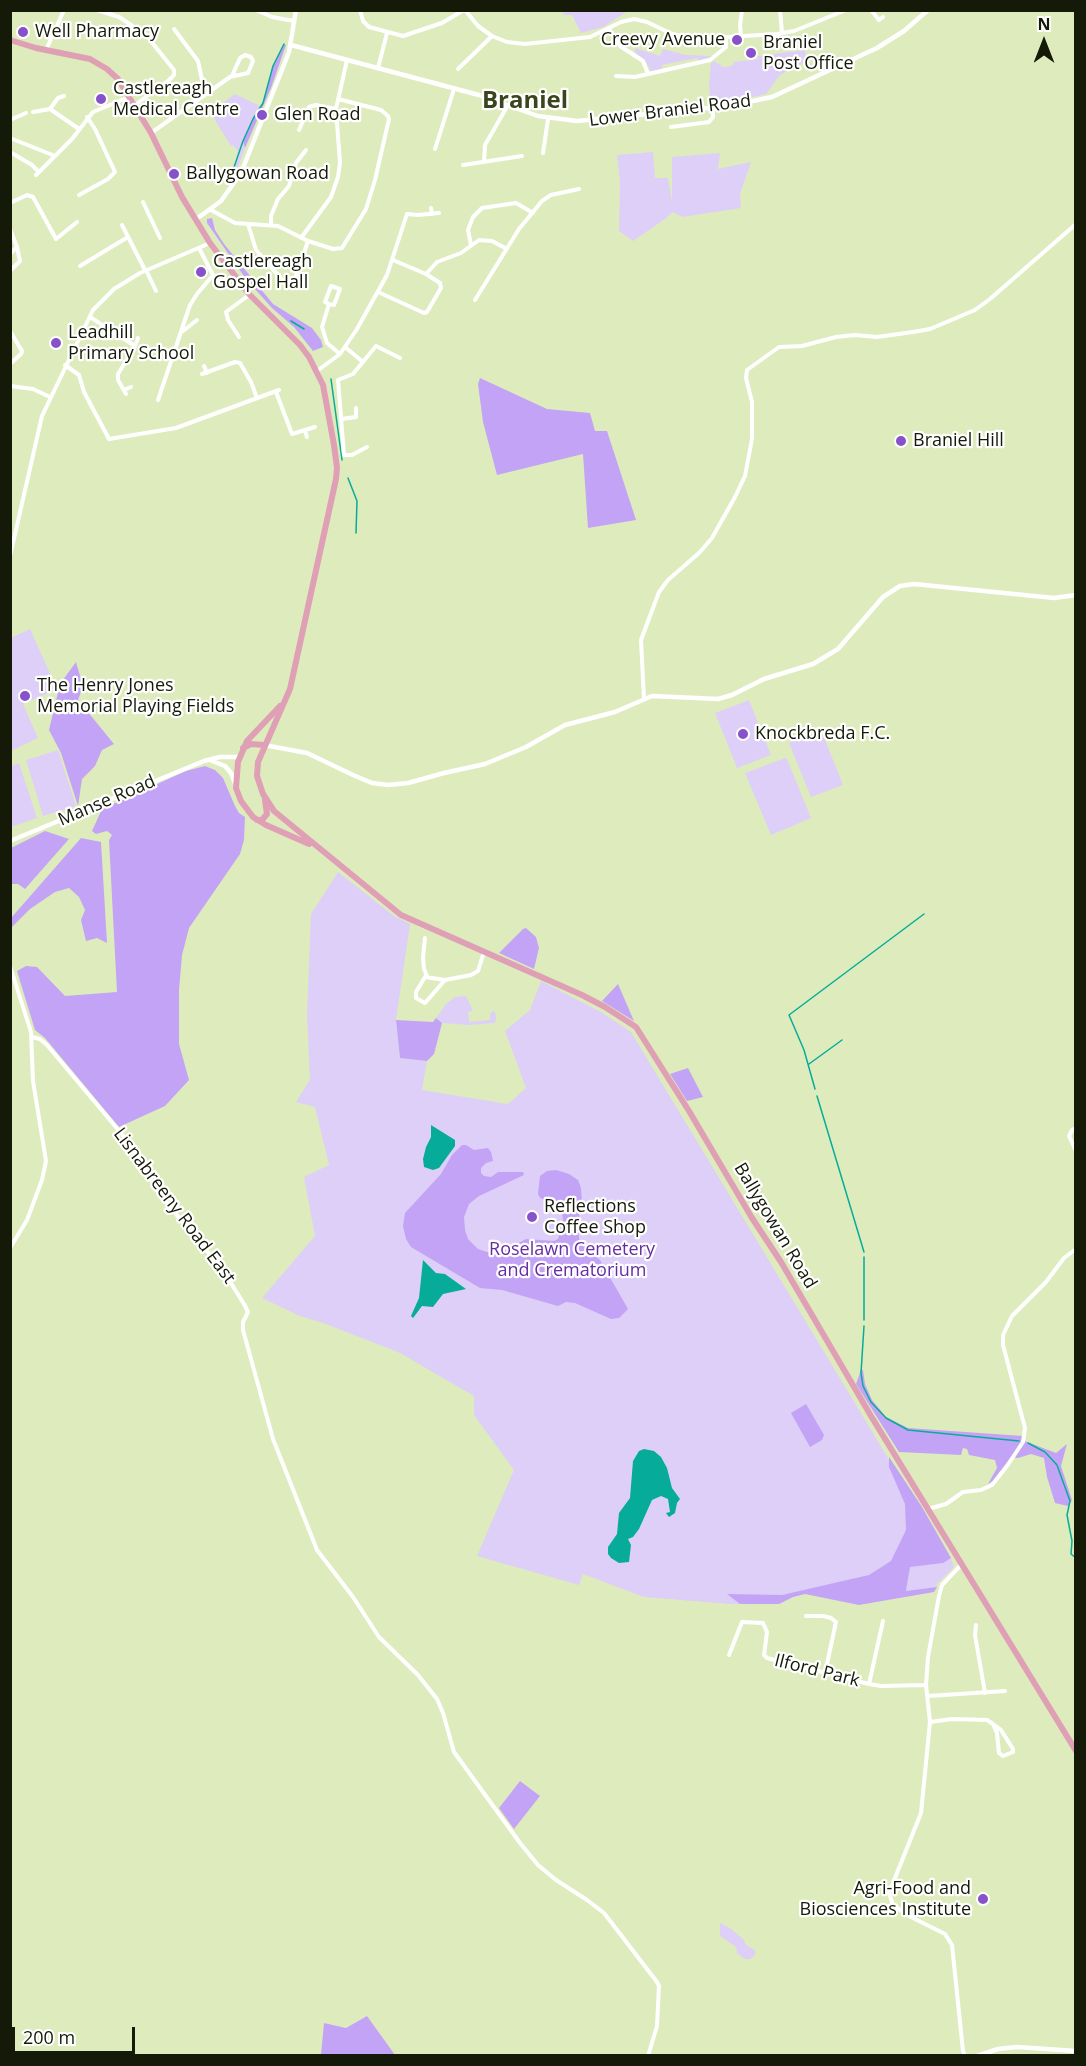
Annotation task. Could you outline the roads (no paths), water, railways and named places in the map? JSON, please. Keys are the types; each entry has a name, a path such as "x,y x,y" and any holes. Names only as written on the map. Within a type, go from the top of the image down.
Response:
{"main road":[{"path":"12,39 46,50 84,57 99,64 118,80 151,133 195,220 249,294 300,345 317,371 327,402 337,468 332,503 290,689 258,762 257,776 267,814 262,820 257,820"},
{"path":"236,788 236,771 243,749 252,734 272,716 285,699"},
{"path":"243,749 251,744 263,748"},
{"name":"Ballygowan Road","path":"236,788 241,801 257,820 301,839 323,852"},
{"name":"Ballygowan Road","path":"262,794 274,811 401,915 590,999 636,1027 781,1262 927,1509 1076,1751"}],"street":[{"path":"46,50 64,10"},
{"path":"98,10 119,18 146,35 174,70 174,75 169,80 135,105"},
{"path":"256,10 272,17 295,21"},
{"path":"195,220 211,210 228,194 241,173 291,45 296,10"},
{"path":"360,10 366,25 403,36 442,23 464,10 478,26 492,36 514,43 530,44 582,39 621,22 634,19 681,37 695,39 782,33 794,31 846,10"},
{"path":"741,37 742,10"},
{"path":"780,10 782,33"},
{"path":"871,10 879,20 883,17"},
{"name":"Lower Braniel Road","path":"291,45 454,89 548,118 584,121 753,102 779,93 877,48 904,31 924,12"},
{"path":"174,29 198,61 202,80 210,90"},
{"path":"609,29 620,46 643,61 648,74"},
{"path":"378,68 387,33"},
{"path":"458,69 492,36"},
{"path":"616,76 632,77 710,60 726,47 726,38"},
{"path":"151,133 232,76 250,72 253,61 251,57 246,55 240,58 232,76"},
{"path":"301,237 331,197 339,177 336,109 347,60"},
{"path":"435,149 454,89"},
{"path":"33,112 50,109 58,98 64,96"},
{"path":"10,152 32,165 37,173 72,140 93,111 130,97"},
{"path":"211,210 234,223 278,226 308,241 333,249 339,249 344,245 366,209 389,123 385,112 338,99"},
{"path":"299,130 309,107 316,105 336,109"},
{"path":"484,162 485,146 508,105"},
{"path":"671,127 709,122 713,117 713,108"},
{"path":"50,109 79,129"},
{"path":"10,120 26,113"},
{"path":"79,195 108,179 115,172 87,117"},
{"path":"543,153 548,118"},
{"path":"10,138 55,156"},
{"path":"271,225 271,216 278,199 289,186 296,163 306,150"},
{"path":"463,165 522,156"},
{"path":"562,184 564,192"},
{"path":"475,300 507,249 546,197 579,189"},
{"path":"10,203 30,195 33,197 56,239"},
{"path":"143,202 160,238"},
{"path":"471,244 468,230 473,217 482,208 516,204 533,213"},
{"path":"431,208 432,214"},
{"path":"317,371 340,354 378,292 393,260 407,214 439,213"},
{"path":"50,244 77,222"},
{"path":"645,699 641,640 659,592 668,580 699,553 712,538 745,476 752,439 752,402 745,375 747,370 771,352 784,346 802,346 837,337 855,335 878,337 930,329 975,310 1076,224"},
{"path":"122,225 156,291"},
{"path":"248,225 256,250 284,282 290,283 295,279 308,241"},
{"path":"10,229 20,261 10,272"},
{"path":"80,266 128,237"},
{"path":"426,274 437,262 461,253 479,240 488,240 507,249"},
{"path":"10,556 39,424 65,365 90,317 106,296 146,270 210,243"},
{"path":"10,254 17,247"},
{"path":"158,400 193,299 213,275 199,248"},
{"path":"378,292 424,314 441,288 440,283 426,274 393,260"},
{"path":"331,286 340,289 334,305 329,304 325,302 331,286"},
{"path":"238,337 226,312 249,294"},
{"path":"329,304 322,331 327,343 340,354"},
{"path":"90,317 135,346"},
{"path":"183,332 197,320"},
{"path":"10,331 22,352 10,364"},
{"path":"131,387 125,392 118,380 118,374 138,338"},
{"path":"367,447 352,454 344,454 338,380 353,374 376,346 400,358"},
{"path":"345,347 363,362"},
{"path":"204,366 205,374 235,362 240,363 257,398"},
{"path":"65,365 79,375 84,392 109,439 176,428 278,391 292,434 315,427"},
{"path":"10,386 33,389 50,397"},
{"path":"341,419 356,417 356,408"},
{"path":"305,431 307,437"},
{"path":"263,748 276,746 307,753 363,780 381,785 398,785 485,764 526,747 565,725 615,712 645,699 658,696 717,699 732,695 770,676 813,664 838,649 883,597 900,586 914,584 1054,598 1076,595"},
{"name":"Manse Road","path":"10,841 204,761 220,757 239,757"},
{"path":"204,761 216,761 225,766 231,773 236,788"},
{"path":"425,938 423,957 427,976 416,992 416,998 425,1003 445,980"},
{"path":"427,976 445,980 471,975 478,971 484,952"},
{"path":"10,966 27,1014 32,1037 32,1076 46,1161 42,1180 27,1220 10,1248"},
{"name":"Lisnabreeny Road East","path":"32,1037 47,1045 131,1145 159,1194 222,1269 244,1304 248,1312 243,1322 243,1329 270,1430 317,1550 353,1597 379,1637 418,1676 437,1699 453,1752 520,1843 556,1880 604,1913 657,1982 659,1986 657,2026 648,2055"},
{"path":"1076,1128 1069,1136 1076,1151"},
{"path":"927,1509 946,1504 963,1492 981,1490 992,1485 1023,1442 1026,1428 1003,1345 1003,1335 1012,1316 1046,1282 1064,1258 1076,1249"},
{"path":"962,1565 948,1578 940,1590 931,1637 926,1685 930,1722 921,1813 916,1830 890,1888 889,1898 893,1905 911,1917 945,1934 952,1945 965,2055"},
{"path":"806,1616 823,1616 836,1622 825,1673"},
{"path":"869,1684 883,1621"},
{"name":"Ilford Park","path":"729,1655 742,1622 763,1623 766,1624 768,1641 766,1657 869,1684 926,1685"},
{"path":"976,1625 975,1635 985,1693"},
{"path":"928,1696 1005,1692"},
{"path":"930,1722 952,1719 987,1720 993,1724 1001,1730 1013,1752 1003,1756 999,1753 997,1733 993,1724"},
{"path":"977,2055 1017,2047 1075,2053"}],"water":[{"path":"431,1125 455,1140 455,1146 439,1168 433,1170 424,1167 423,1159 431,1137"},
{"path":"423,1260 436,1273 445,1274 466,1289 443,1294 433,1307 422,1306 413,1318 411,1316 419,1298"},
{"path":"644,1449 654,1451 661,1457 667,1468 672,1488 680,1499 675,1513 669,1517 666,1513 670,1512 668,1499 661,1496 652,1500 639,1529 633,1537 628,1539 631,1545 629,1562 619,1563 608,1554 608,1547 617,1534 619,1513 630,1498 633,1461 639,1451"}],"waterway":[{"path":"231,176 243,141 263,103 273,66 284,44"},
{"path":"291,321 304,329"},
{"path":"331,379 342,460"},
{"path":"348,478 357,501 356,533"},
{"path":"815,1089 804,1050 789,1015 924,914"},
{"path":"809,1064 842,1040"},
{"path":"817,1096 864,1252"},
{"path":"864,1257 864,1320"},
{"path":"864,1326 861,1373 863,1386 871,1402 886,1418 908,1430 1019,1441"},
{"path":"1028,1443 1045,1452 1057,1465 1070,1501 1067,1515 1072,1541 1071,1554 1076,1558"}],"place":[{"name":"Well Pharmacy","path":"23,32"},
{"name":"Creevy Avenue","path":"737,40"},
{"name":"Braniel Post Office","path":"751,53"},
{"name":"Castlereagh Medical Centre","path":"101,99"},
{"name":"Glen Road","path":"262,115"},
{"name":"Ballygowan Road","path":"174,174"},
{"name":"Castlereagh Gospel Hall","path":"201,272"},
{"name":"Leadhill Primary School","path":"56,343"},
{"name":"Braniel Hill","path":"901,441"},
{"name":"The Henry Jones Memorial Playing Fields","path":"25,696"},
{"name":"Knockbreda F.C.","path":"743,734"},
{"name":"Reflections Coffee Shop","path":"532,1217"},
{"name":"Agri-Food and Biosciences Institute","path":"983,1899"}],"district":[{"name":"Braniel","path":"525,101"}],"park label":[{"name":"Roselawn Cemetery and Crematorium","path":"572,1260"}]}
